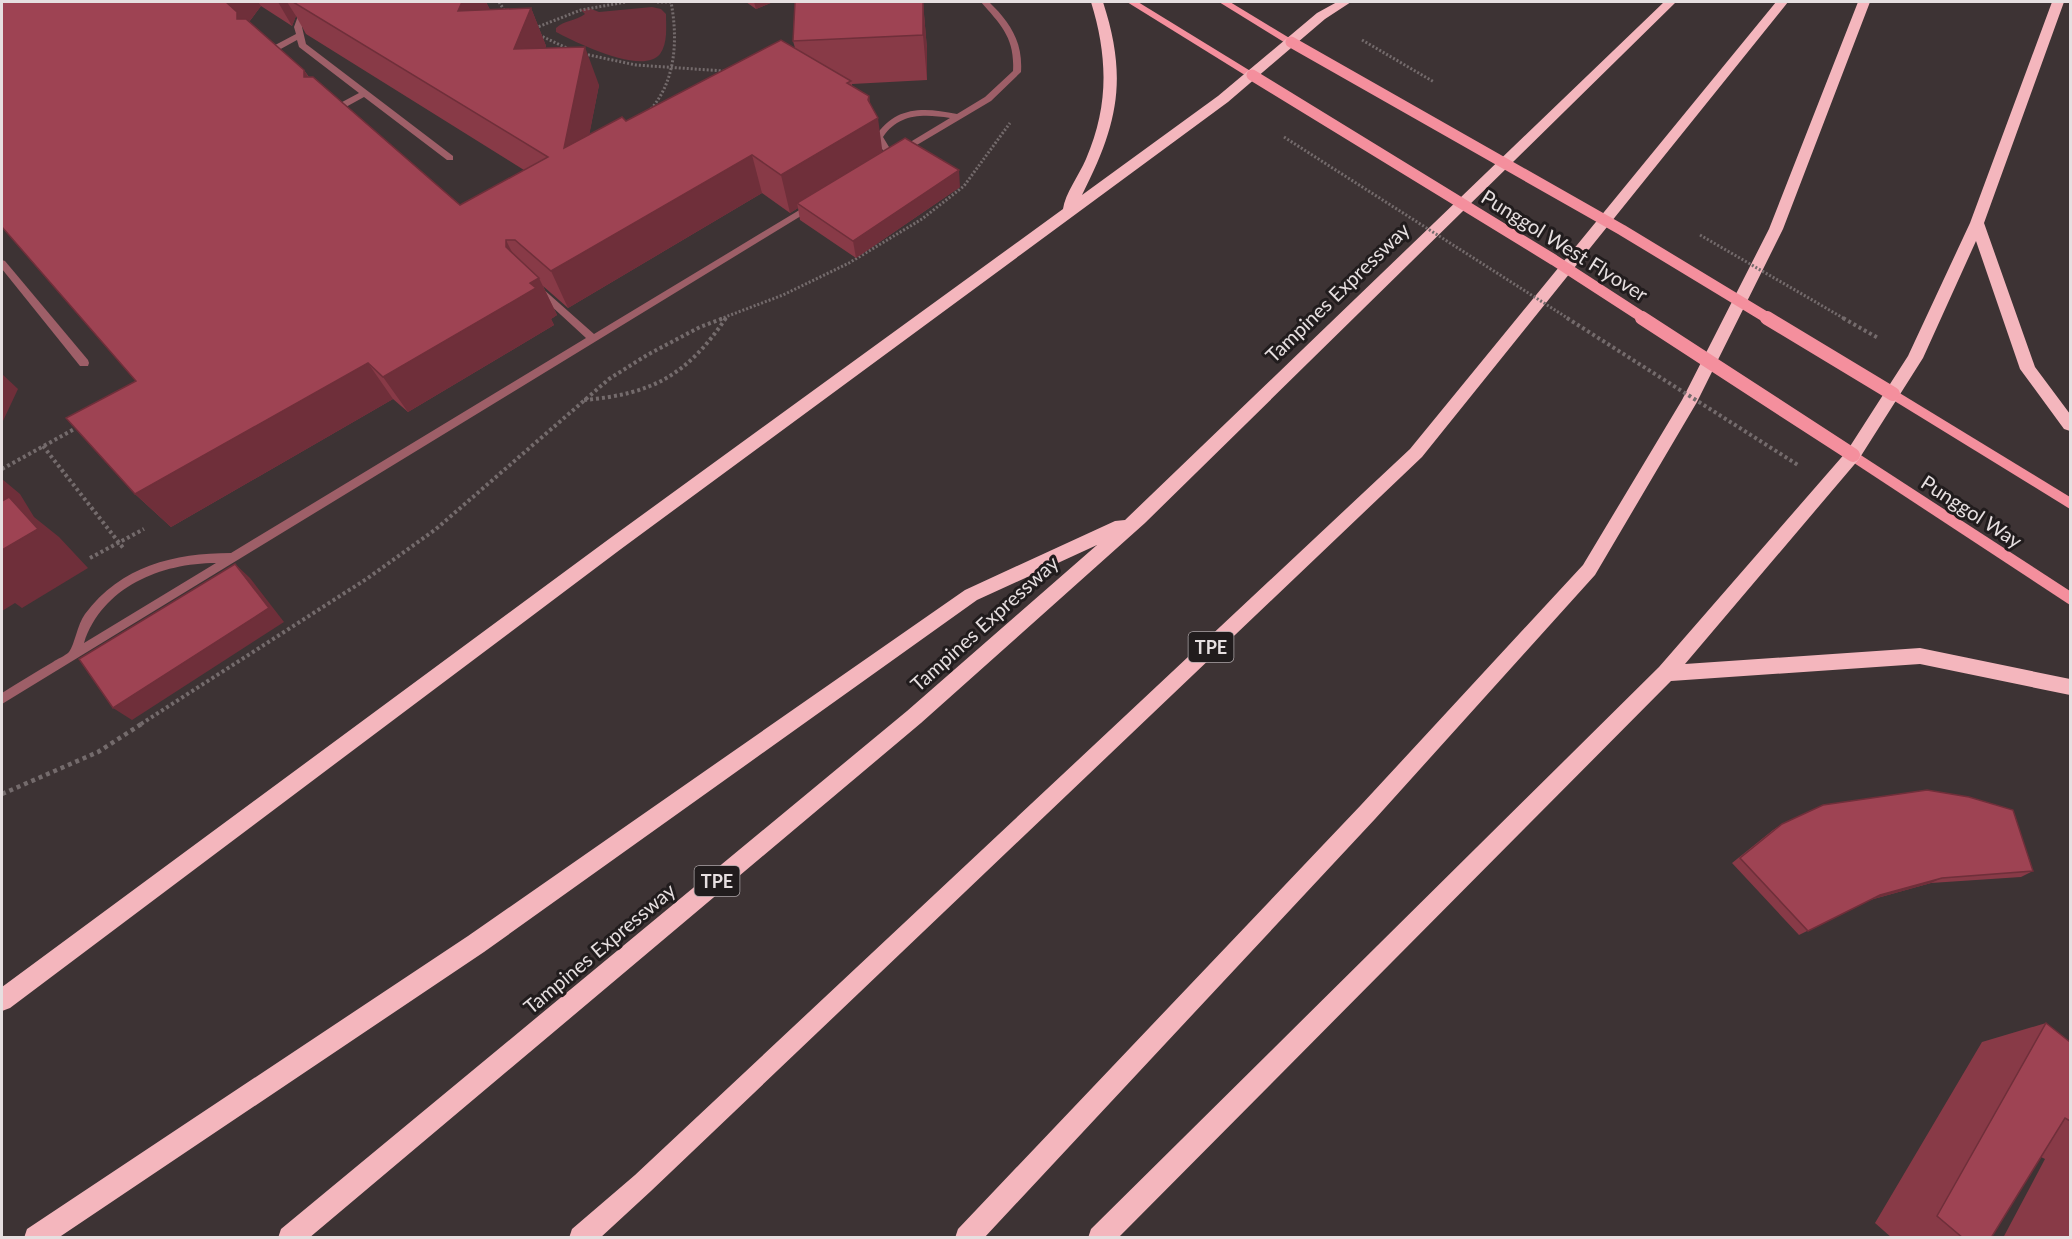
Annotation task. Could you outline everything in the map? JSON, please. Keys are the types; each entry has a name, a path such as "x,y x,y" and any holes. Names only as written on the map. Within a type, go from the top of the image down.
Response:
{"highway":[{"path":"1067,213 1092,164 1110,114 1112,71 1109,35 1097,2"},
{"path":"2,1000 615,544 1223,99 1321,16 1345,2"},
{"name":"Tampines Expressway","path":"290,1238 914,717 1139,518 1670,2"},
{"name":"TPE","path":"580,1238 652,1175 1416,453 1782,2"},
{"path":"967,1238 1360,821 1589,570 1689,402 1776,229 1864,2"},
{"path":"1100,1238 1666,673 1853,455 1915,358 1977,223 2058,2"},
{"path":"1977,223 2028,369 2070,426"},
{"path":"36,1238 476,944 971,595 1139,518"},
{"path":"1666,673 1920,656 2070,687"}],"main road":[{"name":"Punggol West Flyover","path":"1132,2 1554,260 1853,455"},
{"name":"Punggol West Flyover","path":"1224,2 1622,230 1893,394"},
{"path":"1893,394 2070,504"},
{"name":"Punggol Way","path":"1853,455 2070,599"}],"lane":[{"path":"307,2 298,27 302,45 450,158"},
{"path":"881,164 959,117 1006,85 1017,72 1018,59 1012,34 985,2"},
{"path":"265,54 300,35"},
{"path":"331,112 365,93"},
{"path":"891,157 879,137 883,128 894,120 924,111 959,117"},
{"path":"2,699 821,200"},
{"path":"2,263 84,363"},
{"path":"529,281 593,339"},
{"path":"74,654 86,621 109,594 140,573 170,561 200,556 233,558"}],"path":[{"path":"499,2 514,19"},
{"path":"626,2 582,10 553,19 529,31 575,51 616,64 672,70 726,71"},
{"path":"645,113 654,106 672,70 676,27 671,2 657,2"},
{"path":"2,794 98,752 368,578 436,529 609,379 646,355 700,327 783,295 849,263 922,219 964,186 1029,98 1006,85"},
{"path":"1284,137 1798,465"},
{"path":"583,400 613,399 640,393 679,374 708,347 727,316"},
{"path":"2,469 80,426"},
{"path":"43,446 120,542"},
{"path":"90,558 144,529"}],"shaded area":[{"path":"652,7 661,9 666,14 666,29 663,50 651,60 639,61 609,55 556,32 559,25 585,14 581,10 589,8 599,12"}],"building":[{"path":"2,2 226,2 237,12 237,19 246,19 304,70 304,77 313,77 460,205 548,157 293,2 462,2 458,11 531,8 514,49 585,47 564,148 622,117 626,121 781,40 851,81 847,83 869,96 868,100 878,118 781,175 752,155 551,271 515,240 506,240 506,247 539,278 530,283 536,288 383,377 368,363 135,494 66,418 136,381 2,227"},
{"path":"795,2 923,2 923,35 793,41"},
{"path":"905,138 959,170 853,241 797,203"},
{"path":"9,497 38,529 2,550 2,501"},
{"path":"235,564 269,608 113,708 79,659"},
{"path":"1927,790 1969,797 2013,810 2033,871 1942,878 1880,895 1808,931 1740,858 1782,824 1823,805"},
{"path":"2046,1023 2070,1042 2070,1121 2065,1118 1991,1238 1963,1238 1937,1216"}]}
